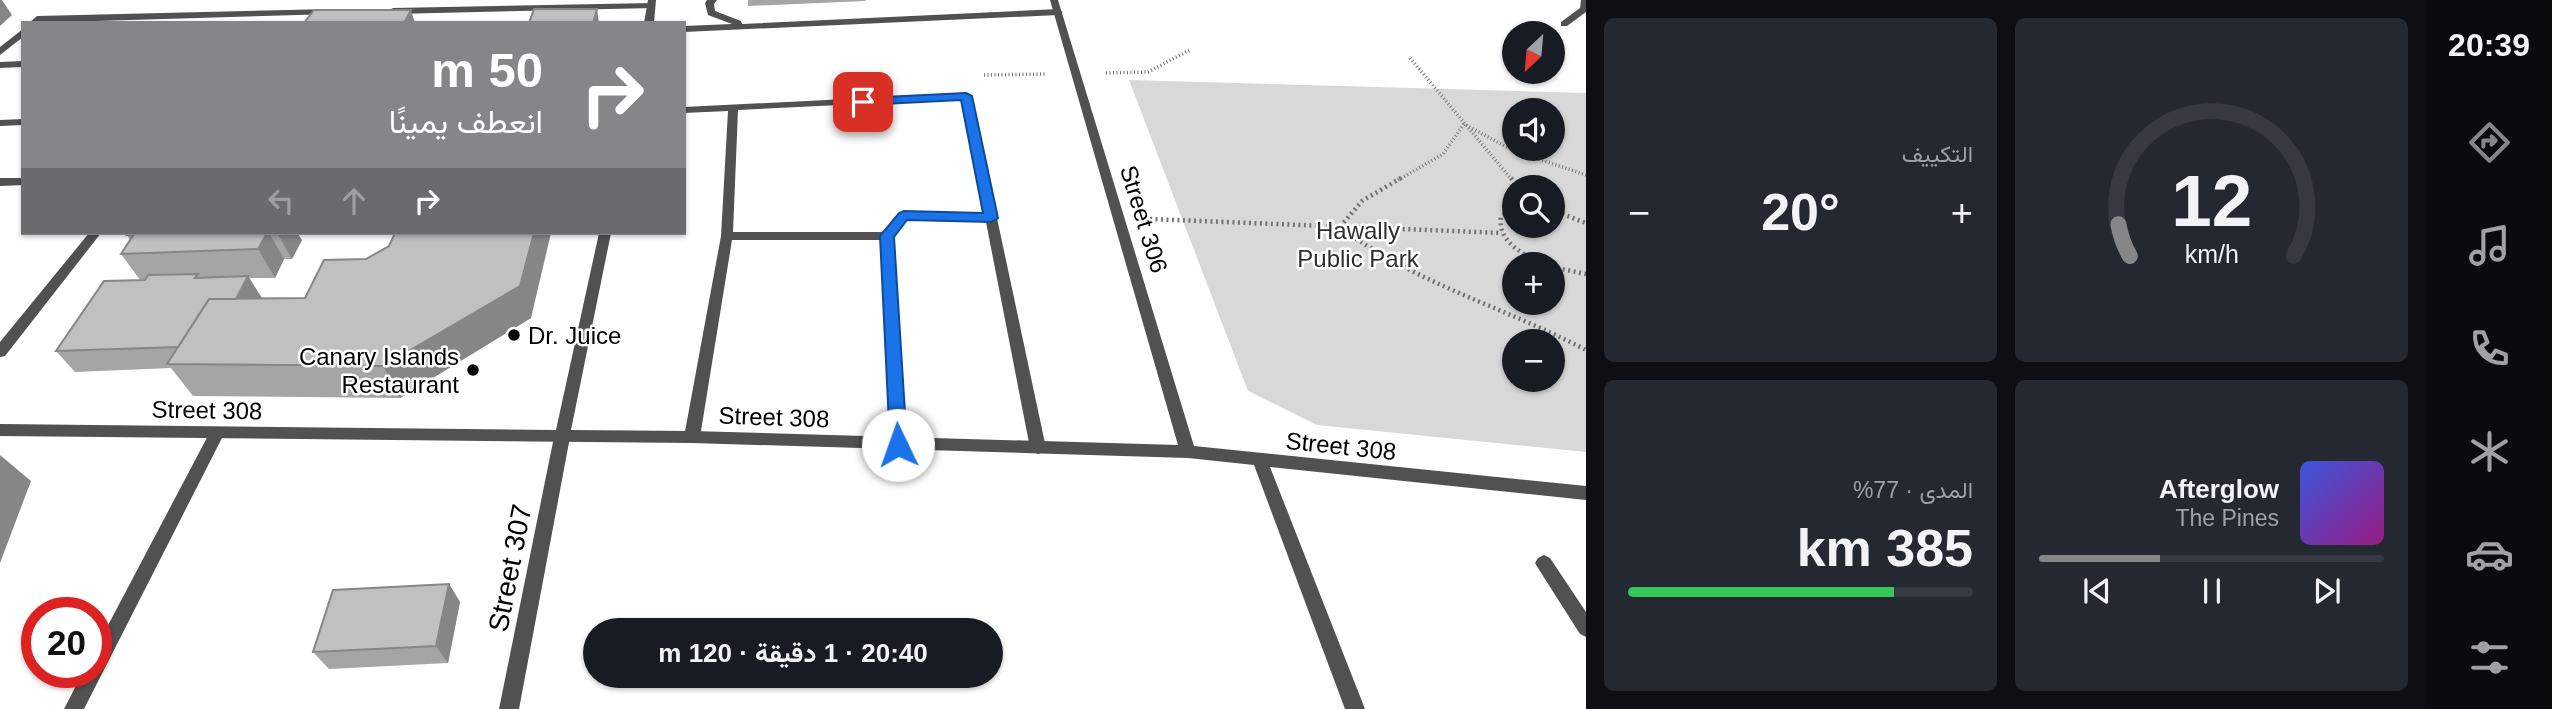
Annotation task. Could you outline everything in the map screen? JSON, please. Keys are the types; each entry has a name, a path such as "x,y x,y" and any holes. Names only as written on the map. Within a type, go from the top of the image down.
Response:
{"street":[{"path":"713,0 709,3 711,13 730,22 754,26"},
{"path":"1565,22 1584,9 1585,0"},
{"path":"378,12 651,3 649,21"},
{"path":"686,29 1056,6"},
{"name":"Street 306","path":"1056,6 1188,452"},
{"path":"35,21 337,12"},
{"path":"264,21 269,14"},
{"path":"0,52 21,34"},
{"path":"0,65 21,64"},
{"path":"686,110 966,96 1038,448"},
{"path":"692,437 727,236 733,108"},
{"path":"0,123 21,122"},
{"path":"0,182 21,181"},
{"path":"898,445 887,236 904,216 991,218"},
{"path":"0,352 93,235"},
{"name":"Street 307","path":"509,709 605,235"},
{"path":"727,236 887,236"},
{"name":"Street 308","path":"0,430 692,437 1188,452 1586,493"},
{"path":"112,636 216,433"},
{"path":"1259,460 1355,709"},
{"path":"1544,563 1586,628"},
{"path":"74,709 85,688"}],"path":[{"path":"966,96 962,76 1148,72 1190,50"},
{"path":"1410,58 1508,175"},
{"path":"1464,124 1512,150 1586,176"},
{"path":"1340,227 1362,201 1443,153 1464,124"},
{"path":"1118,218 1502,233 1499,224 1502,215"},
{"path":"1565,215 1586,223"},
{"path":"1340,227 1371,252 1398,267 1432,284 1526,320 1586,350"},
{"path":"1506,238 1523,252"},
{"path":"1565,271 1585,276"}],"green space":[{"name":"Hawally Public Park","path":"1129,80 1586,93 1586,452 1317,425 1248,391"}],"building":[{"path":"534,9 597,9 594,21 530,21"},
{"path":"314,10 411,10 405,21 306,21"},
{"path":"133,235 266,235 258,249 121,254"},
{"path":"394,235 533,235 520,286 383,366 167,364 209,299 305,298 324,260 366,259 389,246"},
{"path":"198,274 195,278 248,276 236,299 209,299 178,347 56,351 104,281 145,280 148,275"},
{"path":"449,584 436,646 313,652 333,590"}],"place":[{"name":"Dr. Juice","path":"514,335"},
{"name":"Canary Islands Restaurant","path":"473,370"}],"route":[{"path":"863,102 966,96 991,218 904,216 887,236 898,445"}]}
